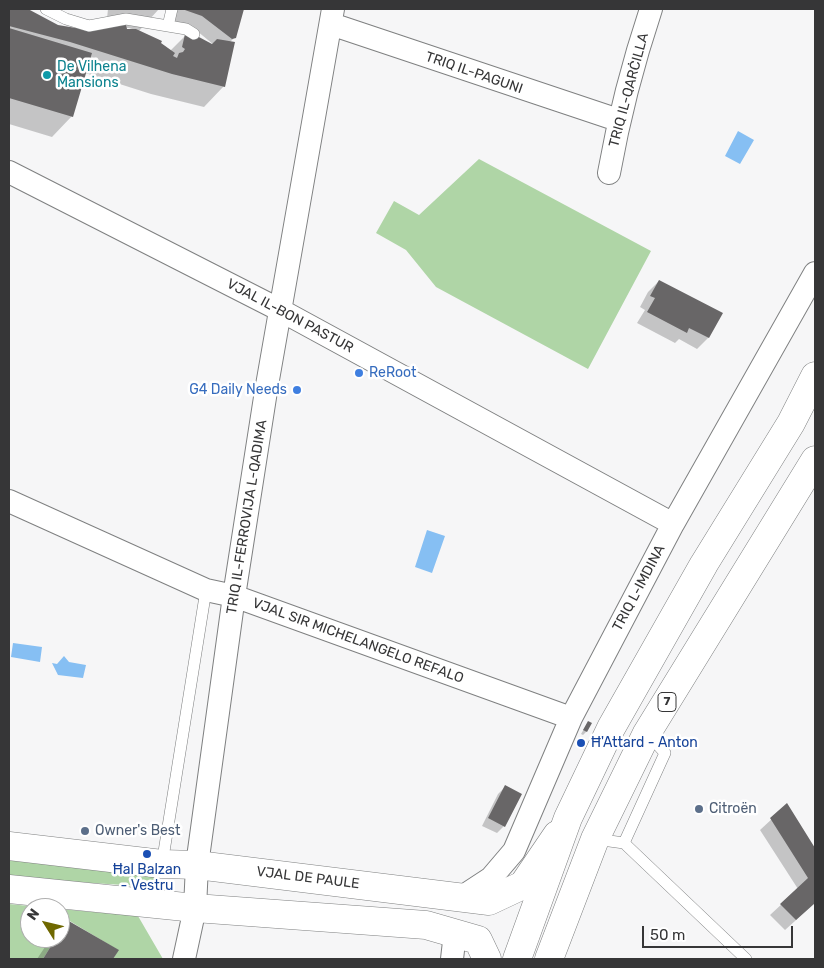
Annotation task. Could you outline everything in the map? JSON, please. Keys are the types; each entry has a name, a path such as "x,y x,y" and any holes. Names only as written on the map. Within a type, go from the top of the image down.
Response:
{"main road":[{"path":"791,423 815,376"},
{"path":"517,959 568,818 611,728 704,564 791,423 815,390"},
{"name":"7","path":"550,959 595,839 648,733 815,460"},
{"name":"VJAL DE PAULE","path":"9,846 162,864 198,864 489,901 523,885 568,818"},
{"path":"9,889 195,908 426,925 478,940 487,959"}],"street":[{"name":"TRIQ IL-QARĊILLA","path":"609,173 618,120 636,55 652,9"},
{"name":"TRIQ IL-PAGUNI","path":"332,16 618,120"},
{"name":"TRIQ IL-FERROVIJA L-QADIMA","path":"184,959 195,908 198,864 234,596 280,310 332,16"},
{"name":"VJAL IL-BON PASTUR","path":"9,172 280,310 673,524"},
{"name":"TRIQ L-IMDINA","path":"462,897 491,878 514,851 571,718 673,524 815,272"},
{"name":"VJAL SIR MICHELANGELO REFALO","path":"9,500 206,590 234,596 571,718"},
{"path":"452,959 455,933"}],"lane":[{"path":"46,9 66,19 89,26 126,20 186,29 194,34"},
{"path":"168,26 172,9"},
{"path":"162,864 206,590"},
{"path":"624,843 665,753 648,733"},
{"path":"595,839 624,843 746,959"}],"green space":[{"path":"479,159 651,251 588,369 436,287 406,250 376,233 394,201 419,215"},
{"path":"9,858 158,874 157,887 9,878"},
{"path":"9,904 20,905 20,948 50,948 43,959 9,959"},
{"path":"70,910 138,916 163,959 113,959 118,950 70,921"}],"water":[{"path":"738,131 754,140 740,164 725,156"},
{"path":"427,530 445,536 432,573 415,567"},
{"path":"13,643 42,647 40,662 11,657"},
{"path":"64,656 69,662 86,665 83,678 58,675 52,663 57,664"}],"building":[{"path":"9,9 28,9 58,25 76,28 126,25 127,29 136,29 162,41 161,43 175,53 173,56 177,58 179,53 185,49 182,47 185,34 197,36 212,44 217,39 235,42 225,87 172,74 70,42 9,26"},
{"path":"182,9 244,9 236,38 232,39 202,16"},
{"name":"De Vilhena Mansions","path":"9,28 92,53 73,117 9,98"},
{"path":"659,280 723,313 709,338 689,328 687,333 647,312 655,298 650,296"},
{"path":"588,721 592,723 587,732 583,730"},
{"path":"505,785 522,794 505,827 488,818"},
{"path":"787,803 815,848 815,903 796,920 780,904 808,878 770,818"},
{"path":"70,922 119,950 113,959 43,959 50,948 70,948"}],"place":[{"name":"De Vilhena Mansions","path":"47,75"},
{"name":"ReRoot","path":"359,373"},
{"name":"G4 Daily Needs","path":"297,390"},
{"name":"Ħ'Attard - Anton","path":"581,743"},
{"name":"Citroën","path":"699,809"},
{"name":"Owner's Best","path":"85,831"},
{"name":"Ħal Balzan - Vestru","path":"147,854"}]}
